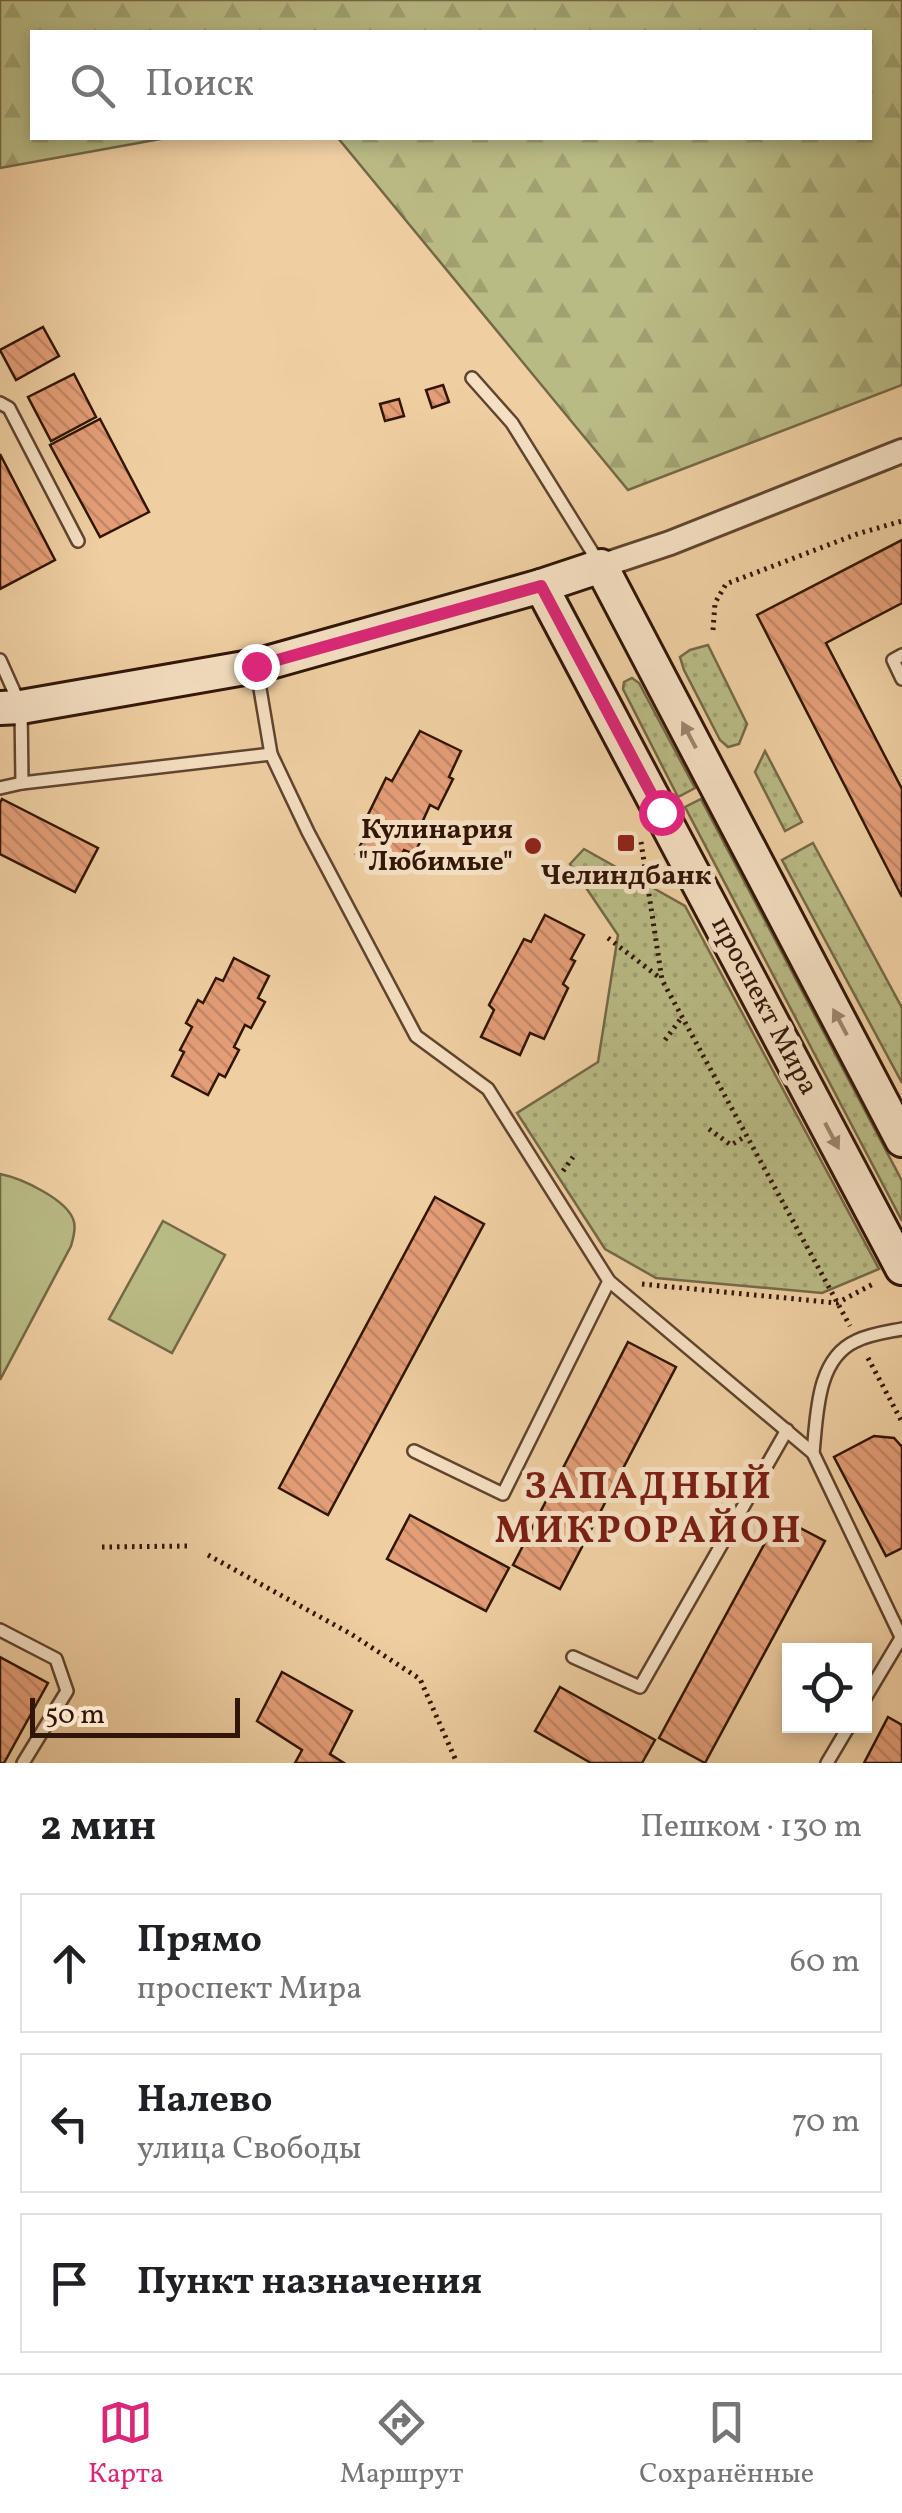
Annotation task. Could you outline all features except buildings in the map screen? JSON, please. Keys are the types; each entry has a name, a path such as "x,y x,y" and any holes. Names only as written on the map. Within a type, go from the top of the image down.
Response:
{"street":[{"path":"11,707 256,666 541,586 670,543 902,451"},
{"path":"600,566 902,1140"},
{"name":"проспект Мира","path":"541,586 894,1273"}],"lane":[{"path":"472,378 512,423 600,566"},
{"path":"0,403 10,408 78,541"},
{"path":"902,654 892,660 902,679"},
{"path":"0,660 22,783"},
{"path":"256,666 270,754 416,1036 488,1090 610,1281 813,1453 902,1638 872,1687"},
{"path":"0,788 270,754"},
{"path":"414,1450 503,1494 610,1281"},
{"path":"813,1453 821,1390 831,1362 858,1340 902,1329"},
{"path":"573,1657 640,1688 787,1430"},
{"path":"0,1630 56,1659 68,1691 23,1763"},
{"path":"827,1763 846,1733"}],"path":[{"path":"714,630 714,603 726,584 902,520"},
{"path":"641,843 662,980 902,1422"},
{"path":"608,938 662,980"},
{"path":"664,1040 682,1016"},
{"path":"709,1130 731,1145 746,1136"},
{"path":"610,1281 837,1303 894,1273"},
{"path":"102,1547 188,1546"},
{"path":"208,1555 420,1678 457,1763"}],"green space":[{"path":"0,0 902,0 902,385 628,490 340,140 872,140 872,30 30,30 30,140 155,140 0,168"},
{"path":"708,645 747,724 739,744 728,747 720,740 680,657"},
{"path":"632,678 639,683 695,788 678,797 623,689 624,682"},
{"path":"765,751 802,822 785,831 755,772"},
{"path":"701,799 902,1181 902,1221 685,807"},
{"path":"813,843 902,1008 902,1083 782,860"},
{"path":"584,849 685,906 879,1269 822,1293 656,1278 605,1249 517,1113 598,1062 618,935 570,864"},
{"path":"0,1174 54,1198 70,1214 75,1228 71,1246 0,1380"},
{"path":"163,1221 225,1255 172,1353 109,1319"}],"place":[{"name":"Челиндбанк","path":"626,843"},
{"name":"Кулинария \"Любимые\"","path":"533,846"}],"district":[{"name":"ЗАПАДНЫЙ МИКРОРАЙОН","path":"649,1510"}],"route":[{"path":"256,666 541,586 661,812"}]}
